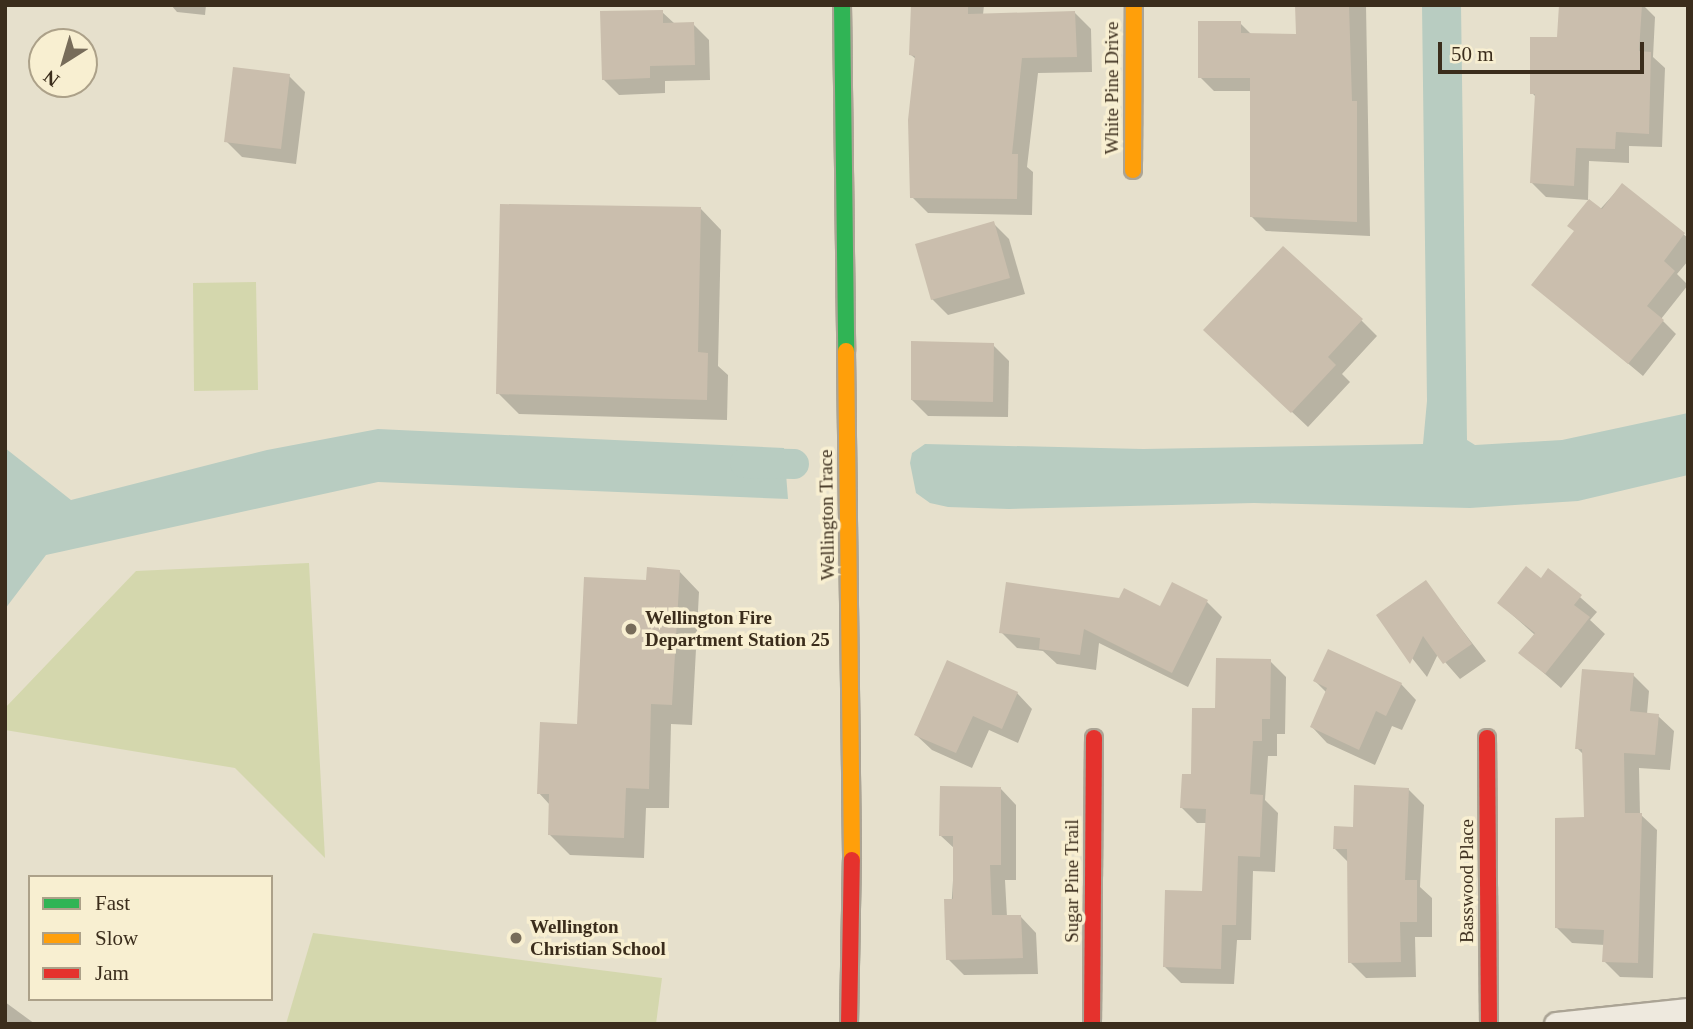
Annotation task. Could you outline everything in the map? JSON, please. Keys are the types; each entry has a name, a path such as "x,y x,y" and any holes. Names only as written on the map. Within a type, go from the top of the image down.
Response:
{"street":[{"name":"Wellington Trace","path":"842,5 852,837 849,1024"},
{"name":"White Pine Drive","path":"1133,170 1134,5"},
{"name":"Sugar Pine Trail","path":"1092,1024 1094,738"},
{"name":"Basswood Place","path":"1487,738 1489,1024"},
{"path":"1556,1024 1688,1010"},
{"path":"1092,1024 1101,1024"}],"green space":[{"path":"256,282 258,390 194,391 193,283"},
{"path":"309,563 325,858 235,768 5,730 5,708 136,571"},
{"path":"313,933 662,978 656,1024 286,1024"}],"shaded area":[{"path":"1422,5 1461,5 1467,440 1475,445 1562,440 1688,413 1688,475 1578,501 1470,508 1254,503 1009,509 948,507 930,503 916,493 910,463 912,453 925,444 1143,449 1423,444 1427,401"},
{"path":"378,429 784,448 788,499 378,482 46,555 5,609 5,448 71,500 267,450"}],"building":[{"path":"911,5 968,5 968,14 1075,11 1077,57 1022,58 1012,154 1018,154 1017,199 910,198 908,120 915,56 909,55"},
{"path":"1295,5 1349,5 1352,101 1357,101 1357,222 1250,217 1250,78 1198,78 1198,21 1241,21 1241,33 1296,34"},
{"path":"1559,5 1642,5 1639,51 1651,52 1649,134 1616,132 1615,149 1576,148 1574,186 1530,183 1535,94 1530,94 1530,37 1557,37"},
{"path":"663,10 663,23 694,22 695,65 650,66 650,78 602,80 600,11"},
{"path":"233,67 290,74 281,149 224,142"},
{"path":"1622,183 1685,233 1664,261 1675,271 1647,306 1664,320 1628,364 1531,285 1574,231 1567,226 1589,199 1602,209"},
{"path":"500,204 701,207 698,352 708,353 707,400 496,394"},
{"path":"994,221 1010,278 931,300 915,244"},
{"path":"1283,246 1363,319 1328,357 1336,365 1291,413 1203,330"},
{"path":"911,341 994,343 993,402 911,400"},
{"path":"1526,566 1541,578 1548,568 1582,595 1574,605 1590,617 1545,674 1518,653 1535,633 1497,603"},
{"path":"647,567 680,570 672,705 651,704 649,789 626,788 624,838 548,835 549,794 537,794 540,722 577,724 584,577 646,580"},
{"path":"1426,580 1472,644 1443,664 1423,636 1410,664 1376,615"},
{"path":"1006,582 1119,598 1124,588 1160,606 1172,582 1208,600 1172,673 1084,629 1080,655 1039,649 1040,638 999,633"},
{"path":"1328,649 1402,683 1386,716 1376,711 1359,750 1310,727 1327,688 1313,681"},
{"path":"1216,658 1271,659 1270,719 1262,719 1262,741 1253,741 1250,794 1263,795 1260,857 1238,856 1236,925 1222,925 1221,969 1163,967 1165,890 1202,891 1206,809 1180,808 1182,774 1191,774 1192,708 1215,708"},
{"path":"947,660 1018,692 1002,729 973,716 956,753 914,735"},
{"path":"1582,669 1634,673 1630,711 1659,714 1655,755 1624,753 1625,813 1642,813 1638,963 1602,962 1604,930 1555,928 1555,818 1584,817 1582,749 1575,749"},
{"path":"1354,785 1409,788 1405,880 1417,880 1417,922 1400,922 1401,962 1348,963 1347,849 1333,849 1334,826 1353,827"},
{"path":"940,786 1001,787 1001,865 990,865 992,915 1021,915 1023,958 946,960 944,899 953,899 953,836 939,836"}],"waterway":[{"path":"745,463 794,464"}],"traffic: fast":[{"path":"842,5 846,351"}],"traffic: slow":[{"path":"1133,170 1134,5"},
{"path":"846,351 852,860"}],"traffic: jam":[{"path":"1092,1024 1094,738"},
{"path":"1487,738 1489,1024"},
{"path":"849,1024 852,860"}],"place":[{"name":"Wellington Fire Department Station 25","path":"631,629"},
{"name":"Wellington Christian School","path":"516,938"}]}
